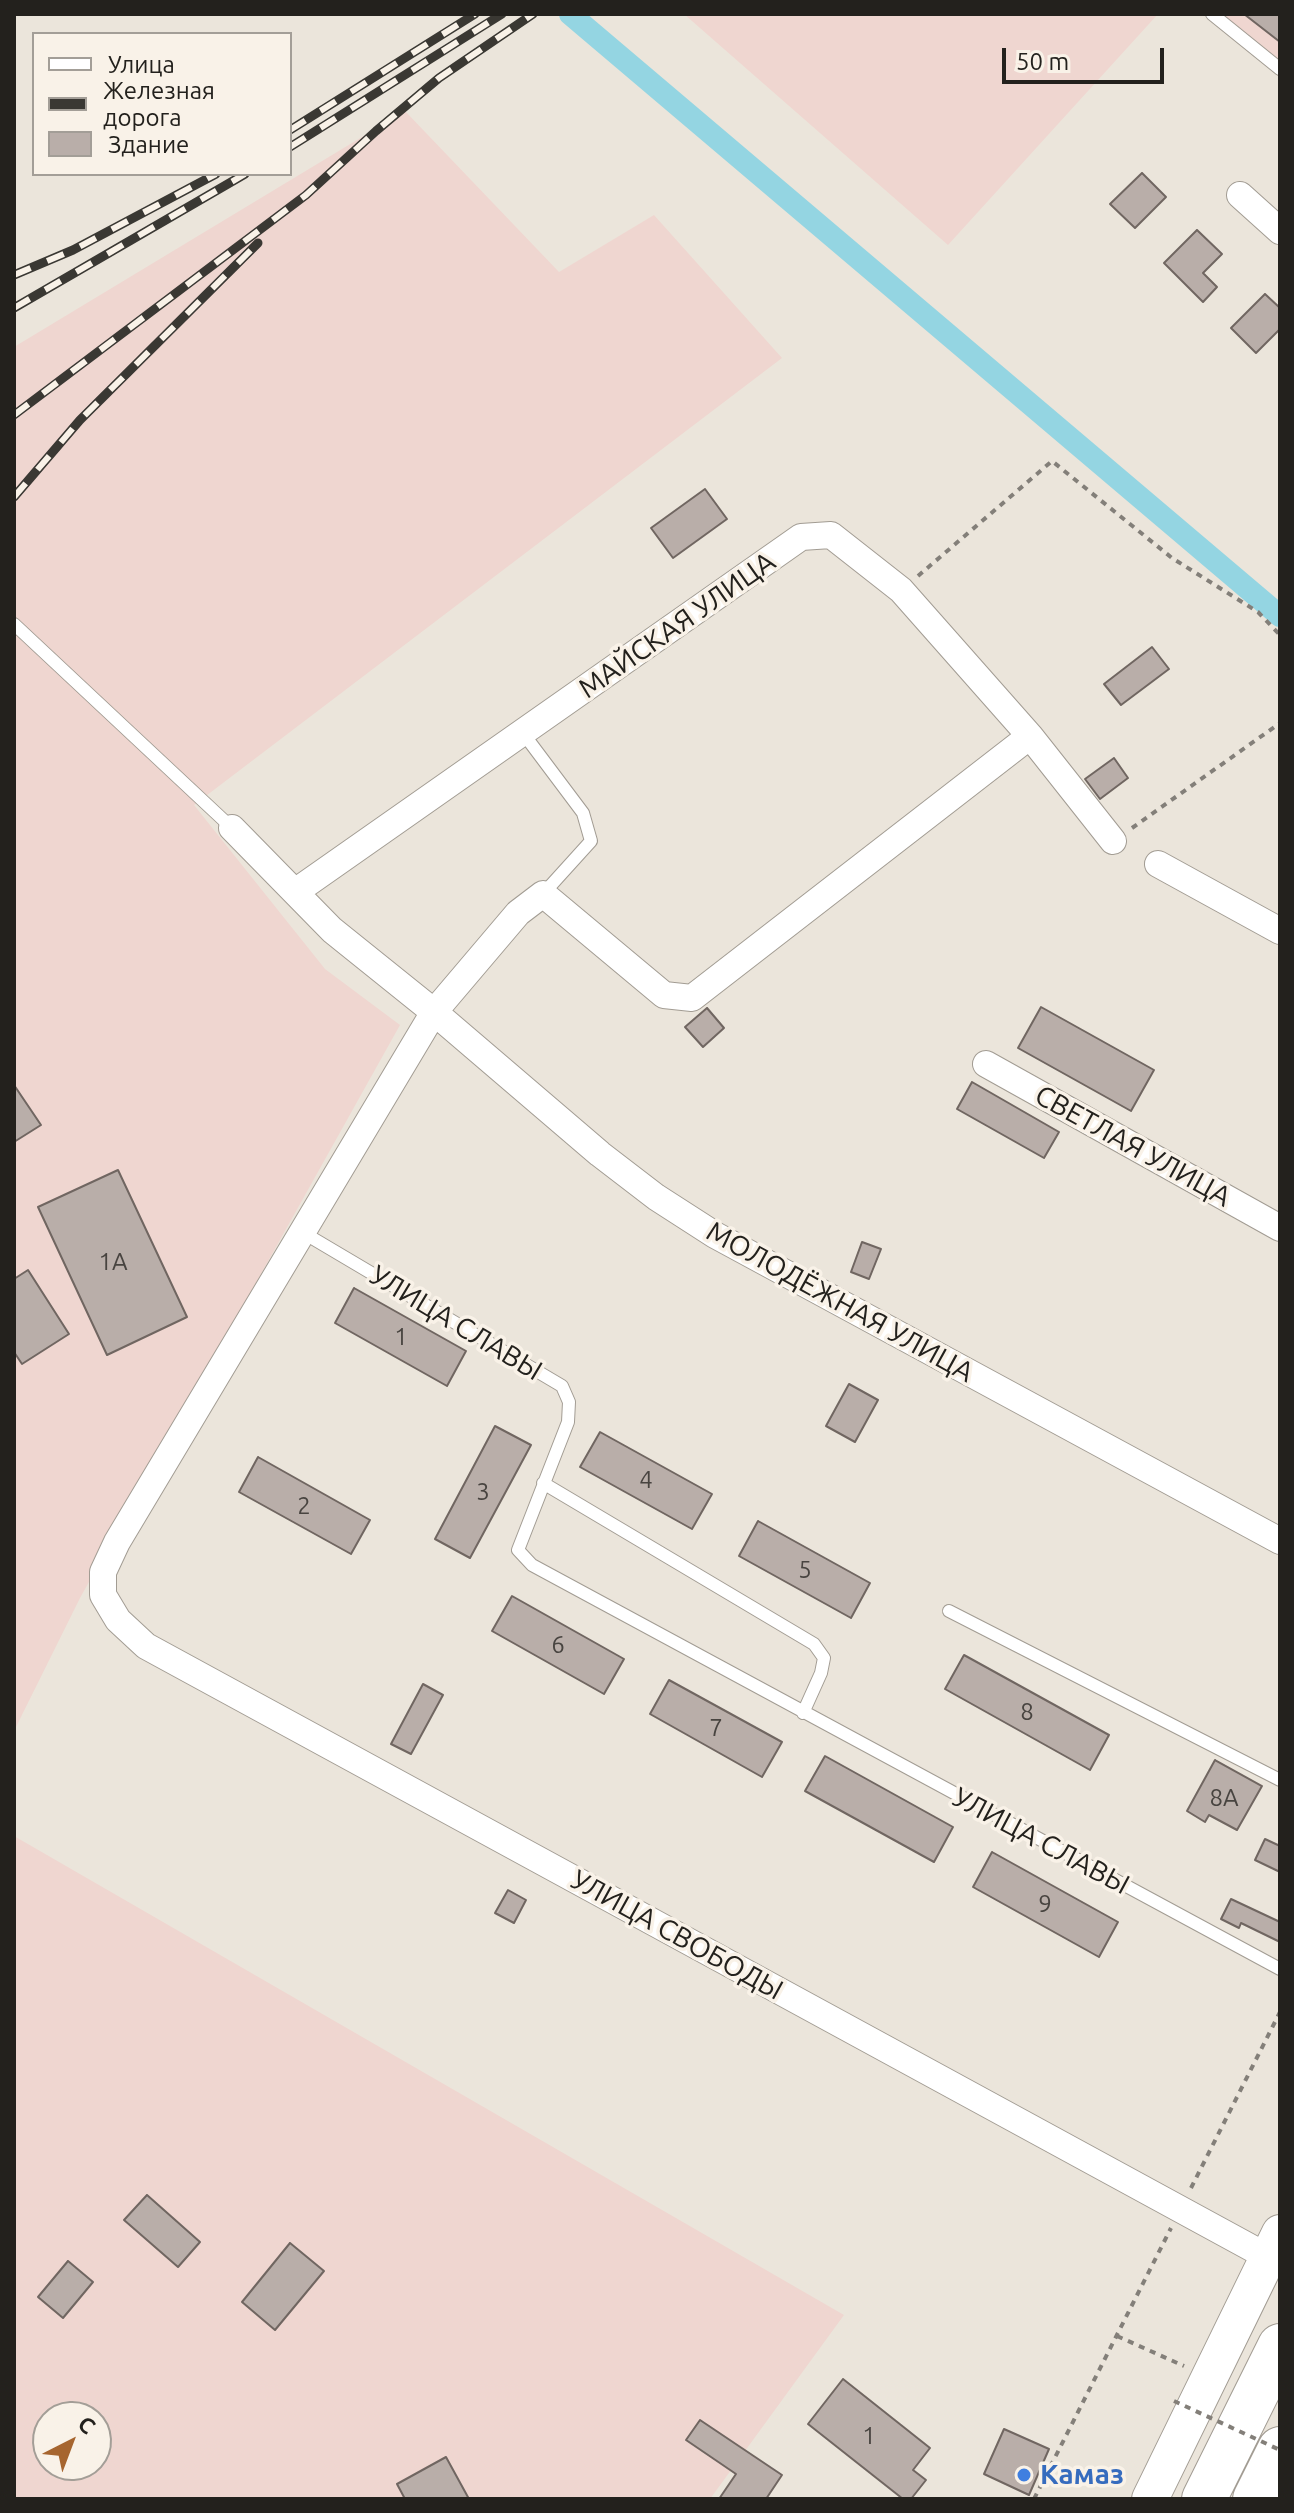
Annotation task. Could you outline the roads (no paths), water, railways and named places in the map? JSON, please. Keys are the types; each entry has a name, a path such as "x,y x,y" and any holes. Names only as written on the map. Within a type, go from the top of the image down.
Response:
{"highway":[{"path":"1204,2499 1280,2346"},
{"path":"1255,2499 1280,2450"}],"street":[{"path":"1240,195 1280,231"},
{"name":"МАЙСКАЯ УЛИЦА","path":"295,892 801,537 831,535 901,590 1030,736 1113,841"},
{"path":"302,1232 434,1012 518,913 543,894 664,995 692,998 1030,736"},
{"name":"МОЛОДЁЖНАЯ УЛИЦА","path":"232,828 332,930 434,1012 600,1154 656,1197 715,1235 1280,1541"},
{"path":"1158,864 1280,931"},
{"name":"СВЕТЛАЯ УЛИЦА","path":"986,1064 1280,1228"},
{"name":"УЛИЦА СВОБОДЫ","path":"302,1232 117,1542 103,1572 103,1595 118,1620 146,1646 1181,2210 1274,2245"},
{"path":"1156,2486 1274,2245"}],"lane":[{"path":"1212,14 1280,69"},
{"path":"14,624 232,828"},
{"path":"523,733 583,813 591,841 543,894"},
{"name":"УЛИЦА СЛАВЫ","path":"302,1232 562,1386 569,1402 568,1422 518,1550 532,1565 1280,1969"},
{"path":"543,1483 814,1644 824,1658 821,1673 803,1713"},
{"path":"949,1611 1280,1780"}],"waterway":[{"path":"570,14 1280,616"}],"railway":[{"path":"292,129 475,14"},
{"path":"292,146 502,14"},
{"path":"14,415 306,195 439,78 533,14"},
{"path":"14,275 73,250 212,176"},
{"path":"14,308 242,176"},
{"path":"14,497 80,420 258,243"}],"place":[{"name":"Камаз","path":"1024,2475"}]}
